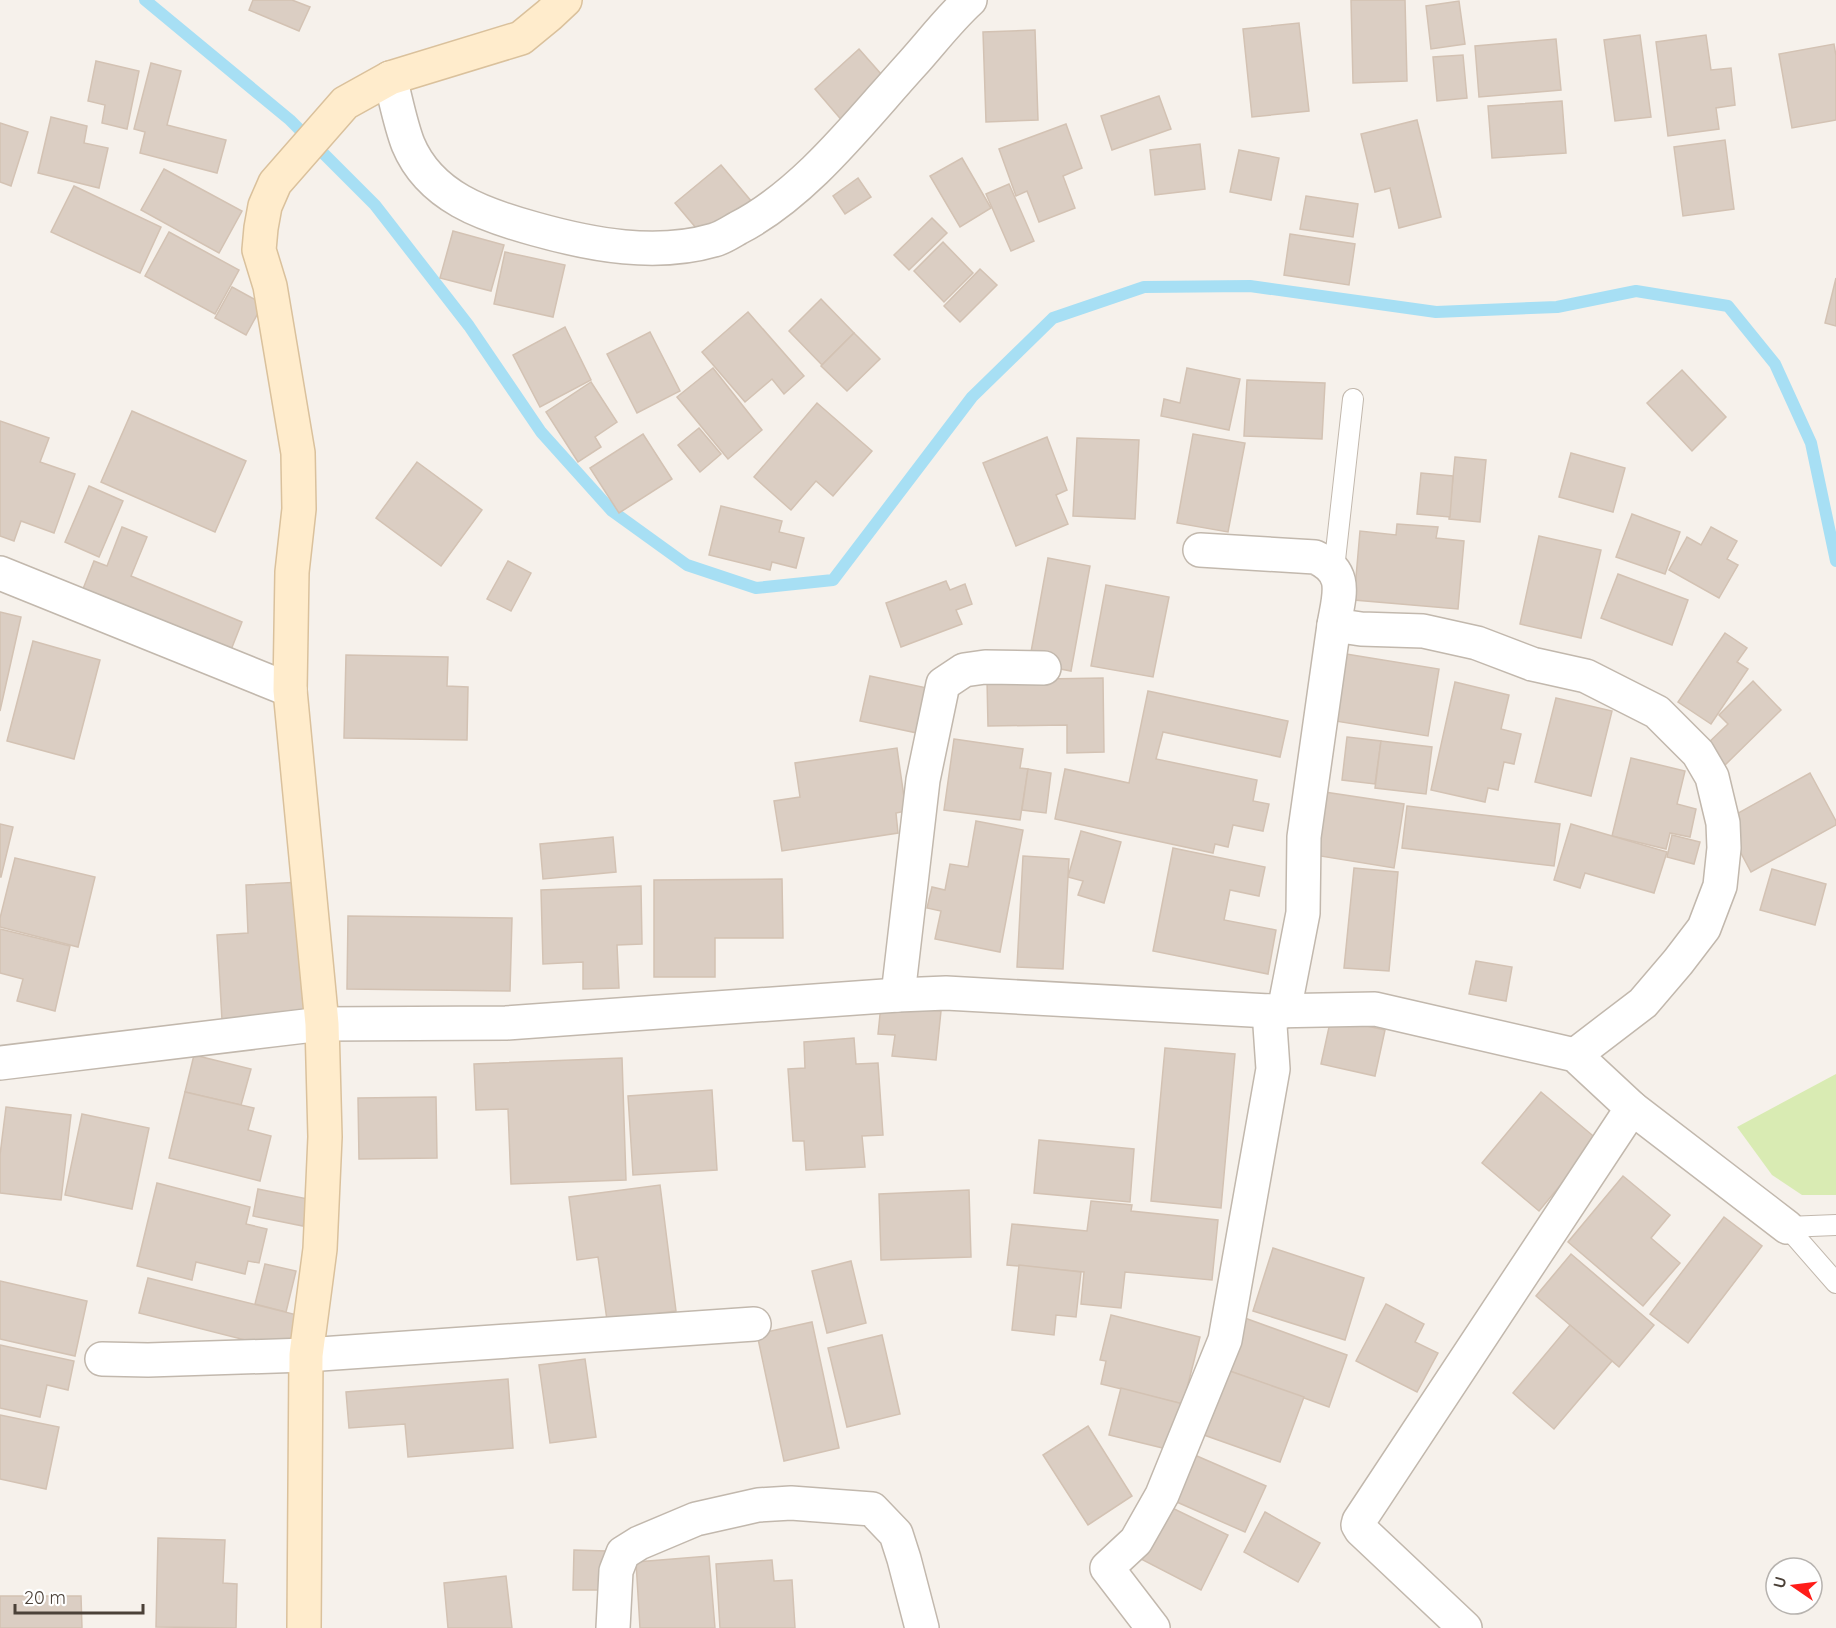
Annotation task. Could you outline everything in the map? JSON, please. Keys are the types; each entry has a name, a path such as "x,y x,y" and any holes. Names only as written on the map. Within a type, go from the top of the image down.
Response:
{"street":[{"path":"304,1628 306,1355 320,1249 325,1137 322,1024 290,690 292,572 299,509 298,453 270,286 260,250 261,228 265,206 275,183 345,103 390,78 520,38 564,0"},
{"path":"390,78 408,144 427,176 448,194 469,206 510,222 556,235 631,249 677,247 716,240 760,217 786,198 842,142 970,0"},
{"path":"1153,1628 1107,1568 1136,1541 1162,1495 1225,1340 1273,1069 1276,1011 1303,914 1304,837 1340,591 1334,569 1327,562 1315,557 1200,550"},
{"path":"0,573 290,690"},
{"path":"1334,625 1361,630 1434,634 1476,643 1532,664 1586,676 1657,712 1698,753 1712,777 1723,823 1724,848 1720,886 1704,928 1643,1003 1575,1055"},
{"path":"898,995 922,780 943,684 964,670 985,667 1044,668"},
{"path":"0,1063 322,1024 506,1023 946,993 1276,1011 1375,1009 1575,1055 1632,1108 1787,1227"},
{"path":"1465,1628 1360,1530 1359,1521 1632,1108"},
{"path":"102,1359 148,1360 306,1355 754,1324"},
{"path":"613,1628 616,1571 623,1553 639,1543 696,1519 758,1505 791,1503 872,1509 896,1534 921,1628"}],"lane":[{"path":"1334,569 1353,399"},
{"path":"1787,1227 1836,1225"},
{"path":"1787,1227 1836,1283"}],"green space":[{"path":"1836,1074 1836,1195 1802,1195 1772,1175 1737,1127"}],"building":[{"path":"253,0 292,0 310,7 299,31 249,10"},
{"path":"1351,0 1405,0 1407,81 1353,83"},
{"path":"1459,1 1465,44 1431,49 1426,6"},
{"path":"1299,23 1309,111 1252,117 1243,29"},
{"path":"1035,30 1038,120 986,122 983,32"},
{"path":"1640,35 1651,117 1615,121 1604,40"},
{"path":"1706,35 1711,70 1731,68 1735,105 1716,108 1719,129 1668,136 1656,42"},
{"path":"1556,39 1561,90 1479,97 1475,46"},
{"path":"1834,44 1836,120 1792,128 1779,54"},
{"path":"859,49 889,83 844,123 815,89"},
{"path":"1463,55 1467,98 1437,101 1433,57"},
{"path":"96,61 139,71 127,129 102,123 105,105 88,101"},
{"path":"151,63 181,71 167,125 226,140 217,173 140,153 145,132 134,129"},
{"path":"1159,96 1171,129 1112,150 1101,116"},
{"path":"1562,101 1566,153 1492,158 1488,106"},
{"path":"51,117 87,126 84,143 108,148 99,188 38,173"},
{"path":"1417,120 1441,217 1399,228 1390,188 1375,192 1361,134"},
{"path":"0,123 28,132 11,186 0,182"},
{"path":"1066,124 1082,168 1063,176 1075,208 1039,222 1027,191 1016,196 999,149"},
{"path":"1725,140 1734,209 1683,216 1674,147"},
{"path":"1200,144 1205,189 1155,195 1150,150"},
{"path":"1239,150 1279,158 1271,200 1230,192"},
{"path":"962,158 991,208 960,227 930,176"},
{"path":"721,165 752,202 707,241 675,203"},
{"path":"164,169 242,211 219,253 141,210"},
{"path":"858,178 871,197 845,214 833,196"},
{"path":"1009,184 1034,241 1011,251 986,194"},
{"path":"74,186 161,227 140,273 51,232"},
{"path":"1306,196 1358,204 1353,237 1300,229"},
{"path":"932,218 947,233 909,270 894,255"},
{"path":"453,231 504,245 491,291 440,278"},
{"path":"169,232 239,270 215,314 145,276"},
{"path":"1290,234 1355,244 1349,285 1284,275"},
{"path":"943,242 973,273 944,302 914,271"},
{"path":"505,252 565,265 553,317 494,304"},
{"path":"980,269 997,285 960,322 944,306"},
{"path":"1836,278 1836,326 1825,323"},
{"path":"232,287 263,304 246,335 215,318"},
{"path":"821,299 854,333 822,365 789,331"},
{"path":"748,312 804,376 784,394 772,379 745,402 702,352"},
{"path":"565,327 591,380 540,407 513,355"},
{"path":"650,332 680,391 637,413 607,354"},
{"path":"854,333 880,359 847,391 821,366"},
{"path":"713,368 762,430 728,459 677,397"},
{"path":"1187,368 1240,379 1229,430 1161,416 1164,399 1180,403"},
{"path":"1682,370 1726,417 1692,451 1647,403"},
{"path":"1247,380 1325,383 1322,439 1244,436"},
{"path":"591,382 617,422 595,437 601,447 578,462 546,412"},
{"path":"817,403 872,451 833,496 816,481 791,510 754,477"},
{"path":"132,411 246,461 215,532 101,482"},
{"path":"0,421 49,438 40,462 75,474 54,533 21,521 14,541 0,536"},
{"path":"699,428 721,454 700,472 678,445"},
{"path":"643,434 672,479 619,513 590,468"},
{"path":"1193,434 1245,443 1228,532 1177,523"},
{"path":"1047,437 1067,490 1056,495 1068,524 1016,546 983,463"},
{"path":"1077,438 1139,440 1135,519 1073,516"},
{"path":"1571,453 1625,468 1613,512 1559,497"},
{"path":"1455,457 1486,460 1480,522 1449,519"},
{"path":"417,462 482,510 441,566 376,518"},
{"path":"1421,473 1453,476 1450,517 1417,514"},
{"path":"89,486 123,501 99,557 65,542"},
{"path":"721,506 782,521 779,532 804,538 796,568 772,562 770,570 709,555"},
{"path":"1632,514 1680,532 1665,574 1616,557"},
{"path":"1397,524 1438,527 1436,538 1464,541 1458,609 1354,600 1360,531 1396,535"},
{"path":"122,527 147,537 131,576 242,622 227,660 79,599 94,561 107,566"},
{"path":"1711,527 1737,541 1727,559 1738,565 1719,598 1669,570 1687,537 1701,545"},
{"path":"1539,536 1601,550 1581,638 1520,624"},
{"path":"1048,558 1090,566 1071,671 1029,663"},
{"path":"508,561 531,573 511,611 487,599"},
{"path":"1618,574 1688,600 1672,645 1601,618"},
{"path":"946,581 950,590 965,584 972,604 956,610 962,624 901,647 886,603"},
{"path":"1106,585 1169,597 1153,677 1091,666"},
{"path":"0,612 21,617 0,711"},
{"path":"1725,633 1747,648 1737,662 1748,669 1711,724 1678,702"},
{"path":"33,641 100,660 74,759 7,741"},
{"path":"1340,653 1439,669 1428,736 1329,720"},
{"path":"346,655 448,657 447,686 468,687 467,740 344,738"},
{"path":"870,676 927,688 917,733 860,721"},
{"path":"1103,678 1104,752 1067,753 1067,725 988,726 987,680"},
{"path":"1753,681 1781,710 1723,767 1704,747 1728,724 1719,715"},
{"path":"1455,682 1509,695 1501,729 1521,734 1514,764 1504,762 1498,790 1488,788 1485,802 1431,790"},
{"path":"1148,691 1288,721 1280,757 1163,732 1156,759 1257,780 1253,801 1269,804 1263,831 1233,825 1228,847 1215,844 1213,853 1055,819 1065,769 1129,783"},
{"path":"1556,698 1612,711 1591,796 1535,782"},
{"path":"1347,737 1381,741 1375,784 1342,780"},
{"path":"954,739 1023,749 1020,768 1028,769 1020,820 944,810"},
{"path":"1381,741 1432,747 1426,794 1375,788"},
{"path":"897,748 906,811 896,813 898,833 782,851 774,801 800,797 795,763"},
{"path":"1631,758 1685,771 1677,804 1696,809 1690,837 1670,833 1666,849 1612,836"},
{"path":"1028,769 1051,773 1046,813 1022,810"},
{"path":"1810,773 1836,825 1751,872 1724,821"},
{"path":"1318,791 1404,804 1394,868 1308,854"},
{"path":"1407,806 1560,824 1554,866 1402,848"},
{"path":"976,821 1023,830 1000,952 935,939 941,911 927,908 932,887 945,890 950,864 968,867"},
{"path":"0,824 13,827 1,877 0,877"},
{"path":"1571,824 1667,852 1654,893 1585,873 1580,888 1554,880"},
{"path":"1081,831 1121,842 1104,903 1078,895 1083,881 1068,877"},
{"path":"1672,835 1700,842 1694,864 1667,857"},
{"path":"613,837 616,872 543,879 540,844"},
{"path":"1173,848 1265,867 1259,896 1230,890 1224,920 1276,930 1268,974 1153,951"},
{"path":"1023,856 1069,859 1063,969 1017,967"},
{"path":"15,858 95,877 78,947 0,927 0,918"},
{"path":"1354,868 1398,872 1389,971 1344,968"},
{"path":"1772,869 1826,884 1815,925 1760,910"},
{"path":"782,879 783,938 715,938 715,977 654,977 654,880"},
{"path":"302,882 310,1014 222,1020 217,935 248,933 246,885"},
{"path":"641,886 642,944 617,945 619,988 583,989 583,962 543,964 541,890"},
{"path":"348,916 512,918 510,991 347,989"},
{"path":"0,929 70,946 55,1011 17,1001 23,979 0,973"},
{"path":"1476,961 1512,967 1506,1001 1469,994"},
{"path":"881,1005 941,1011 936,1060 892,1056 895,1035 878,1034"},
{"path":"1331,1018 1385,1030 1375,1076 1321,1064"},
{"path":"854,1038 856,1064 878,1063 883,1135 862,1136 865,1167 806,1170 804,1141 793,1141 788,1069 805,1068 804,1042"},
{"path":"1165,1048 1235,1054 1221,1208 1151,1201"},
{"path":"194,1055 251,1069 241,1105 185,1092"},
{"path":"622,1058 626,1180 511,1184 508,1109 476,1110 474,1064"},
{"path":"712,1090 717,1170 633,1175 628,1096"},
{"path":"185,1092 254,1108 248,1130 271,1136 260,1181 169,1158"},
{"path":"1541,1092 1598,1140 1539,1211 1482,1163"},
{"path":"436,1097 437,1158 359,1159 358,1098"},
{"path":"6,1107 71,1115 61,1200 0,1193 0,1155"},
{"path":"82,1114 149,1128 132,1209 65,1195"},
{"path":"1039,1140 1134,1149 1130,1202 1034,1193"},
{"path":"1623,1176 1670,1215 1651,1238 1680,1263 1643,1306 1568,1242"},
{"path":"157,1183 250,1207 246,1224 267,1229 259,1263 248,1261 245,1274 196,1262 192,1280 137,1266"},
{"path":"660,1185 676,1311 607,1320 598,1257 577,1260 569,1197"},
{"path":"258,1189 308,1199 303,1226 253,1216"},
{"path":"969,1190 971,1257 881,1260 879,1194"},
{"path":"1091,1201 1132,1205 1131,1211 1218,1220 1212,1280 1125,1272 1121,1308 1081,1304 1084,1272 1007,1265 1012,1224 1087,1231"},
{"path":"1724,1217 1762,1246 1688,1343 1650,1314"},
{"path":"1273,1248 1364,1278 1345,1340 1253,1311"},
{"path":"1571,1254 1654,1325 1619,1367 1536,1296"},
{"path":"851,1261 866,1323 827,1333 812,1271"},
{"path":"265,1264 296,1271 286,1312 255,1304"},
{"path":"1019,1265 1081,1272 1076,1317 1056,1315 1054,1335 1012,1330"},
{"path":"148,1278 297,1315 288,1351 139,1313"},
{"path":"0,1281 87,1301 75,1356 0,1339"},
{"path":"1386,1304 1424,1324 1415,1342 1438,1353 1417,1392 1356,1361"},
{"path":"1111,1315 1200,1337 1183,1404 1101,1384 1106,1361 1100,1360"},
{"path":"1242,1317 1347,1355 1329,1407 1224,1369"},
{"path":"812,1322 839,1448 784,1461 757,1334"},
{"path":"1570,1325 1612,1361 1554,1429 1513,1393"},
{"path":"882,1335 900,1414 847,1427 828,1348"},
{"path":"0,1345 74,1361 68,1390 47,1385 40,1417 0,1408"},
{"path":"585,1359 596,1437 550,1443 539,1365"},
{"path":"1224,1369 1304,1397 1280,1462 1201,1434"},
{"path":"508,1379 513,1448 408,1457 405,1424 349,1428 346,1392"},
{"path":"1121,1388 1183,1404 1171,1450 1109,1435"},
{"path":"0,1415 59,1427 46,1489 0,1479"},
{"path":"1088,1426 1132,1496 1088,1525 1043,1455"},
{"path":"1190,1453 1266,1486 1245,1532 1170,1499"},
{"path":"1166,1505 1228,1535 1201,1590 1139,1558"},
{"path":"1265,1512 1320,1543 1298,1582 1244,1552"},
{"path":"158,1538 225,1540 223,1583 237,1584 236,1628 156,1627"},
{"path":"574,1550 606,1551 605,1590 573,1590"},
{"path":"709,1556 715,1628 640,1628 636,1562"},
{"path":"772,1560 774,1581 792,1580 795,1628 720,1628 716,1564"},
{"path":"506,1576 512,1628 448,1628 444,1583"},
{"path":"0,1596 81,1596 82,1628 0,1628"}],"waterway":[{"path":"145,0 290,120 375,205 469,326 541,432 612,511 687,565 756,588 833,580 972,397 1053,318 1144,287 1250,286 1436,312 1557,307 1636,291 1728,306 1775,364 1811,443 1836,561"}]}
